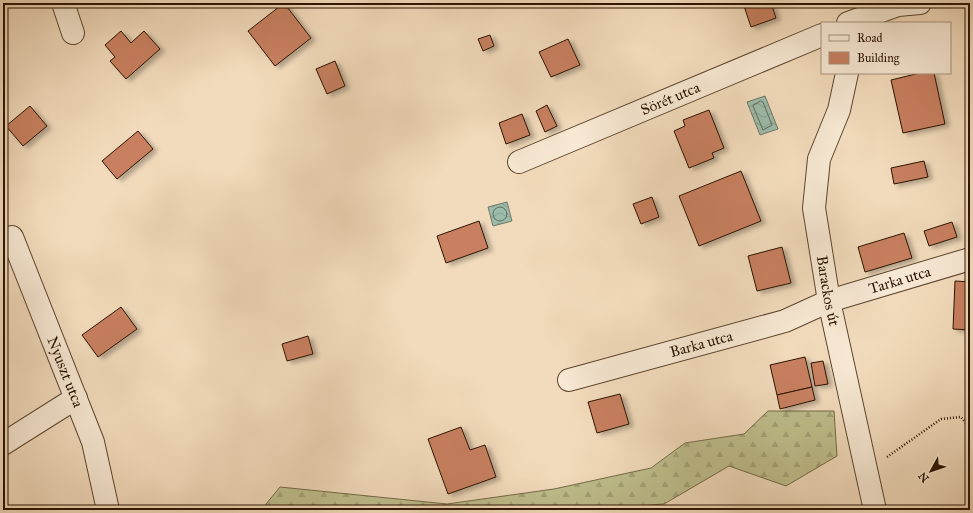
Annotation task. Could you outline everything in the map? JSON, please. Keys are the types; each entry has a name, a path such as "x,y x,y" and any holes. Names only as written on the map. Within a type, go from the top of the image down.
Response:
{"street":[{"path":"63,3 73,33"},
{"path":"851,22 898,4 920,3"},
{"path":"881,22 898,4"},
{"name":"Sörét utca","path":"519,162 821,35"},
{"name":"Barackos út","path":"847,74 839,110 819,158 814,208 829,301 875,510"},
{"name":"Nyuszt utca","path":"12,237 93,442 108,510"},
{"name":"Tarka utca","path":"829,301 970,259"},
{"name":"Barka utca","path":"569,380 785,321 829,301"},
{"path":"3,444 76,398"}],"path":[{"path":"867,471 941,419 961,417 970,428"}],"green space":[{"path":"768,411 834,411 837,456 786,486 729,466 664,504 611,508 606,510 261,510 280,487 447,504 554,489 651,468 685,443 744,434"}],"water":[{"path":"765,96 778,129 760,135 747,102"},
{"path":"507,202 512,221 493,226 488,207"}],"building":[{"path":"284,3 311,38 275,66 248,31"},
{"path":"743,3 771,3 776,18 751,27"},
{"path":"121,31 131,43 144,31 160,49 126,79 110,61 115,57 105,45"},
{"path":"490,35 494,46 483,51 478,39"},
{"path":"568,39 580,65 551,77 539,52"},
{"path":"335,61 345,86 327,94 316,69"},
{"path":"916,74 934,74 945,124 903,133 891,80"},
{"path":"547,105 557,126 545,132 536,111"},
{"path":"30,106 47,126 23,146 6,126"},
{"path":"709,110 724,148 712,153 714,158 689,168 674,131 685,126 683,120"},
{"path":"522,114 530,135 506,144 499,123"},
{"path":"138,131 153,149 117,179 102,161"},
{"path":"924,161 928,177 894,184 891,168"},
{"path":"741,171 761,221 699,246 679,196"},
{"path":"652,197 659,217 641,224 633,204"},
{"path":"479,221 488,248 446,263 437,236"},
{"path":"952,222 957,237 929,246 924,231"},
{"path":"904,233 912,258 865,272 858,247"},
{"path":"782,247 791,283 757,291 748,256"},
{"path":"955,281 970,282 970,330 953,329"},
{"path":"121,307 137,329 98,357 82,335"},
{"path":"308,336 313,354 287,361 282,344"},
{"path":"805,357 812,387 777,395 770,365"},
{"path":"823,361 828,384 815,386 811,363"},
{"path":"812,387 815,400 780,409 777,395"},
{"path":"620,394 629,424 597,433 588,402"},
{"path":"461,427 470,450 485,445 496,477 448,494 428,439"}]}
